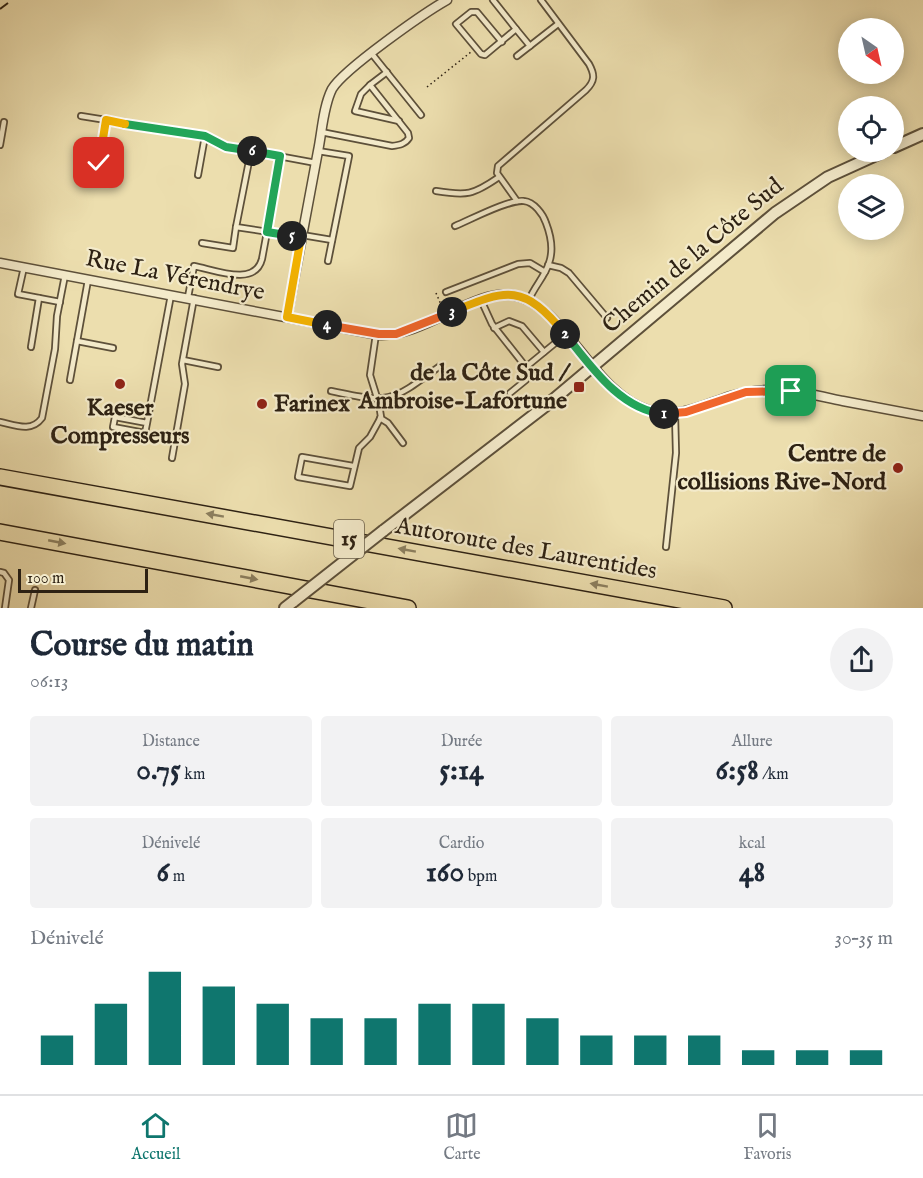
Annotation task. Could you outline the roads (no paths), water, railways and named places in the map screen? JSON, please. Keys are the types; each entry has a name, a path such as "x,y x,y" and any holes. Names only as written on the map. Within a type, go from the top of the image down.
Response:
{"highway":[{"name":"Autoroute des Laurentides","path":"0,477 724,608"},
{"name":"15","path":"0,532 408,608"}],"street":[{"path":"287,317 321,132 332,90 347,73 447,0"},
{"path":"904,143 923,134"},
{"name":"Chemin de la Côte Sud","path":"285,608 539,411 782,208 828,177 861,162"},
{"name":"Rue La Vérendrye","path":"0,263 387,335 404,332 481,300 507,294 529,300"},
{"path":"529,300 542,308 593,367 621,395 631,403 649,411 675,414 738,394 772,390 801,393 923,416"}],"lane":[{"path":"493,0 530,46"},
{"path":"517,201 499,177 496,169 501,161 586,90 594,79 594,73 589,64 541,0"},
{"path":"502,42 477,12 471,12 456,24 481,54 485,55 502,42 516,29"},
{"path":"517,56 558,24"},
{"path":"372,54 421,115"},
{"path":"387,72 361,94 355,111 399,121"},
{"path":"321,132 392,146 407,141 409,136 370,85"},
{"path":"81,116 205,136 226,147 316,163"},
{"path":"99,163 106,120"},
{"path":"0,145 4,122"},
{"path":"198,175 205,136"},
{"path":"202,243 232,248 251,151"},
{"path":"318,151 348,156 328,261"},
{"path":"172,458 185,384 183,360 194,266 242,276 255,272 261,265 280,156"},
{"path":"436,191 460,195 470,194 499,177"},
{"path":"455,226 517,201 527,201 533,204 544,218 552,245 548,265 534,286 529,300"},
{"path":"236,227 332,240"},
{"path":"446,292 518,264 530,263 545,272"},
{"path":"548,265 561,268 569,273 607,318"},
{"path":"24,267 18,294 60,302"},
{"path":"0,422 29,427 36,425 42,418 55,349 57,316 65,275"},
{"path":"70,380 88,279"},
{"path":"147,423 115,417 113,427 145,433 147,423 172,294"},
{"path":"30,347 39,298"},
{"path":"481,300 494,328 526,367 526,380 510,393"},
{"path":"494,328 509,321 519,323 544,352"},
{"path":"353,466 302,457 298,477 350,486 358,448 370,437 380,418 369,368 376,334"},
{"path":"526,367 565,335"},
{"path":"77,341 112,348"},
{"path":"183,360 218,367"},
{"path":"331,391 367,399 392,397 405,392 440,366"},
{"path":"666,547 676,453 675,414"},
{"path":"380,418 388,423 403,443"},
{"path":"0,572 4,573 9,580 5,608"},
{"path":"31,608 35,590"}],"railway":[{"path":"0,9 12,0"}],"place":[{"name":"Kaeser Compresseurs","path":"120,384"},
{"name":"de la Côte Sud / Ambroise-Lafortune","path":"579,387"},
{"name":"Farinex","path":"262,404"},
{"name":"Centre de collisions Rive-Nord","path":"898,468"}]}
